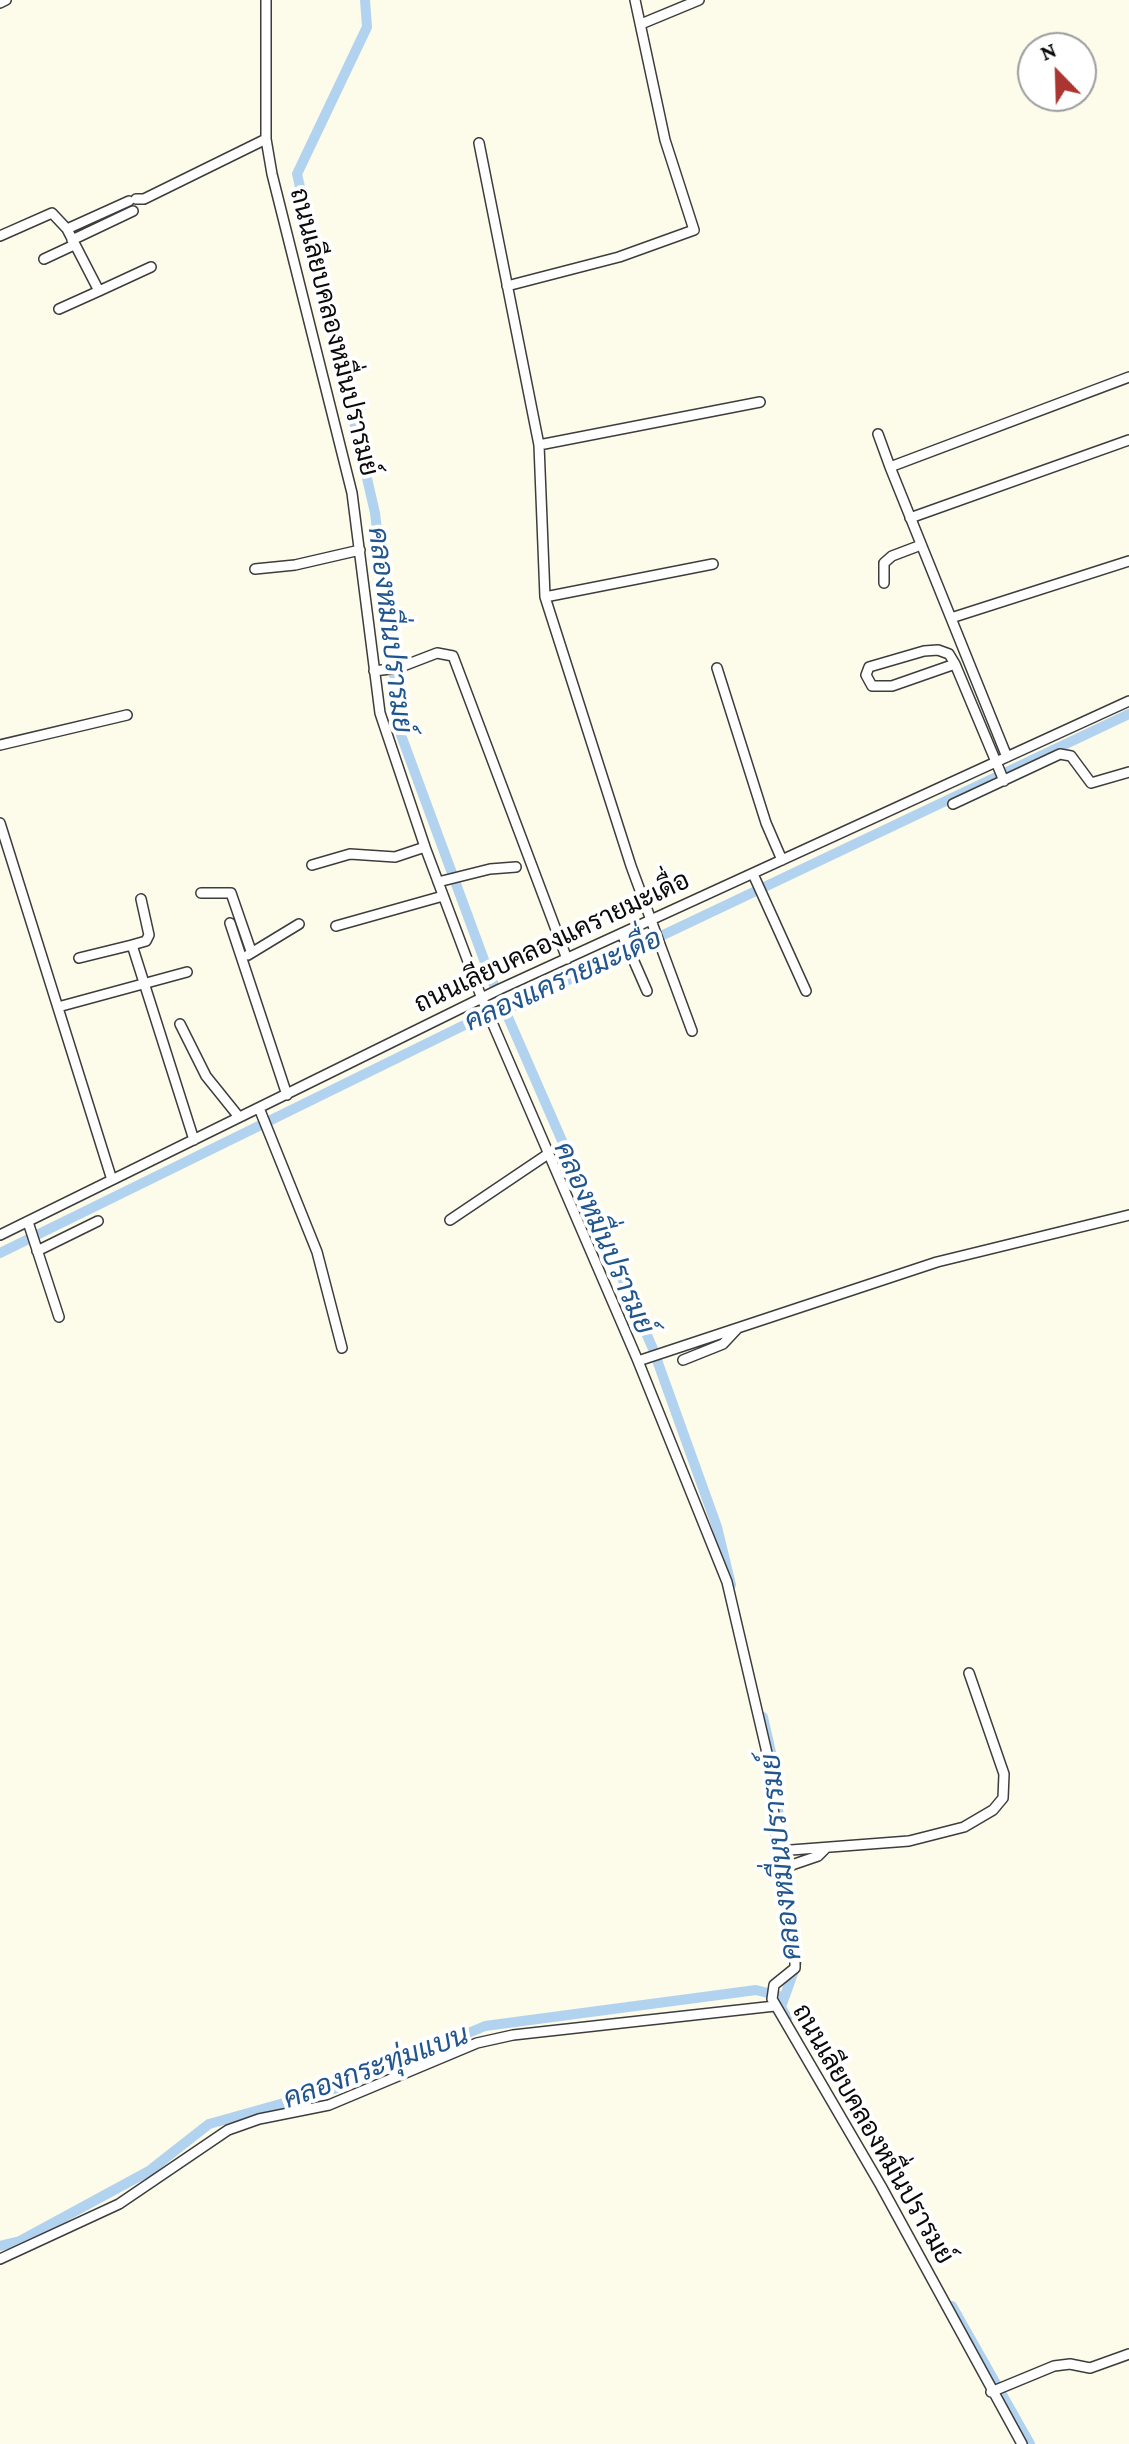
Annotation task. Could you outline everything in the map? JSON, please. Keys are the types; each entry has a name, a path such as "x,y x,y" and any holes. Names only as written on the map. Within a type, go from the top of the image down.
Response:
{"street":[{"path":"0,3 6,0"},
{"name":"ถนนเลียบคลองหมื่นปรารมย์","path":"266,0 266,139 278,203 333,408 360,550 374,671 387,738 443,896 490,997 490,1018 548,1154 645,1358 727,1582 767,1753 785,1851 783,1868 796,1964 773,1999 881,2186 1022,2444"},
{"path":"507,286 619,257 694,230 665,140 635,0"},
{"path":"641,24 699,0"},
{"path":"44,259 133,205 266,139"},
{"path":"479,143 539,445 545,597 650,920 692,1031"},
{"path":"67,229 133,205"},
{"path":"0,236 52,213 67,229 99,291"},
{"path":"59,309 151,267"},
{"path":"890,467 1129,377"},
{"path":"539,445 760,402"},
{"path":"878,434 1007,757"},
{"path":"910,518 1129,440"},
{"path":"884,583 884,563 921,545"},
{"path":"255,569 295,565 360,550"},
{"path":"951,618 1129,561"},
{"path":"545,597 713,564"},
{"path":"955,664 892,686 867,683 869,667 938,650 949,654 955,664 1000,771"},
{"path":"374,671 398,668 437,653 453,656 567,959"},
{"path":"915,654 923,675"},
{"path":"717,668 766,823 782,860"},
{"name":"ถนนเลียบคลองแครายมะเดื่อ","path":"0,1235 239,1117 263,1117 287,1095 567,959 626,941 650,920 757,882 782,860 1000,771 1007,757 1129,701"},
{"path":"0,745 127,715"},
{"path":"953,804 1000,771 1066,753 1091,783 1129,772"},
{"path":"0,823 112,1180"},
{"path":"312,865 350,854 395,857 425,847"},
{"path":"438,882 516,867"},
{"path":"757,882 806,991"},
{"path":"201,893 231,893 251,951"},
{"path":"336,926 443,896"},
{"path":"79,958 146,941 149,935 141,899"},
{"path":"230,923 287,1095"},
{"path":"242,959 299,924"},
{"path":"626,941 647,991"},
{"path":"132,945 194,1140"},
{"path":"58,1007 187,972"},
{"path":"180,1024 206,1076 239,1117"},
{"path":"263,1117 317,1252 342,1348"},
{"path":"450,1220 548,1154"},
{"path":"645,1358 937,1262 1129,1215"},
{"path":"34,1242 98,1221"},
{"path":"28,1222 59,1317"},
{"path":"683,1360 723,1344 737,1329"},
{"path":"785,1851 885,1845 948,1833 964,1827 1000,1803 1004,1774 969,1673"},
{"path":"783,1868 818,1856 826,1848"},
{"path":"0,2259 119,2204 220,2133 259,2119 329,2105 477,2043 513,2035 773,1999"},
{"path":"994,2390 1054,2366 1098,2366 1129,2354"}],"waterway":[{"name":"คลองหมื่นปรารมย์","path":"365,0 367,27 297,174 375,513 401,735 490,976 653,1349 717,1527 731,1585"},
{"name":"คลองแครายมะเดื่อ","path":"0,1253 493,1011 505,1010 1129,714"},
{"name":"คลองหมื่นปรารมย์","path":"763,1717 771,1752 786,1875"},
{"name":"คลองหมื่นปรารมย์","path":"787,2018 781,2007 797,1962"},
{"name":"คลองกระทุ่มแบน","path":"0,2246 20,2241 149,2171 209,2124 341,2087 485,2026 756,1990 779,1996"},
{"name":"คลองหมื่นปรารมย์","path":"952,2306 1030,2444"}]}
